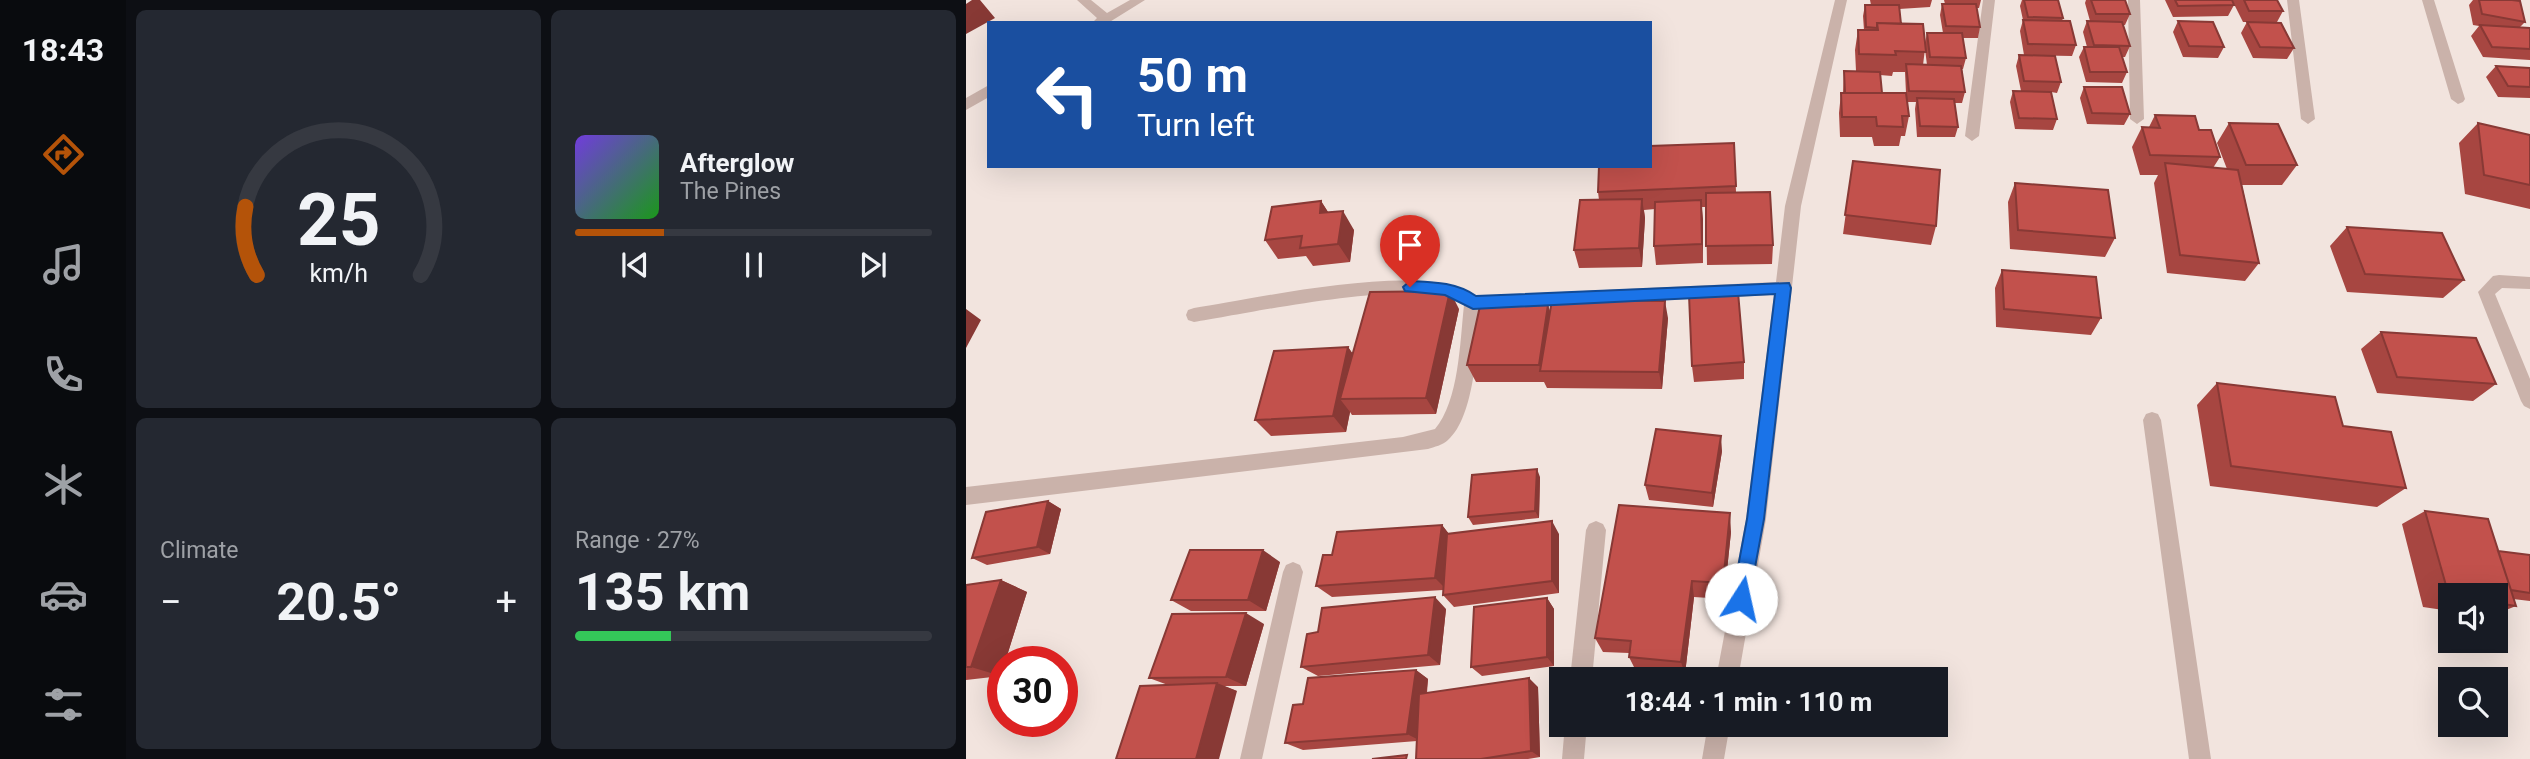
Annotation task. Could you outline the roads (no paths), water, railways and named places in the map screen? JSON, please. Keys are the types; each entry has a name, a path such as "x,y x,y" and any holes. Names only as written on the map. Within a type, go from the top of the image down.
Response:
{"street":[{"path":"1083,0 1102,21 1139,0"},
{"path":"1729,667 1756,519 1793,206 1841,0"},
{"path":"1972,136 1989,0"},
{"path":"2134,0 2137,119"},
{"path":"2293,0 2308,119"},
{"path":"2428,0 2458,99"},
{"path":"966,105 987,91"},
{"path":"2530,284 2499,281 2486,292 2530,401"},
{"path":"1194,315 1348,291 1410,287 1445,289 1462,294 1473,303 1783,288"},
{"path":"966,496 1403,445 1433,439 1443,434 1456,415 1473,303"},
{"path":"2152,420 2200,759"},
{"path":"1582,667 1596,530"},
{"path":"1251,759 1293,572"},
{"path":"1573,759 1575,737"},
{"path":"1713,759 1717,737"}]}
